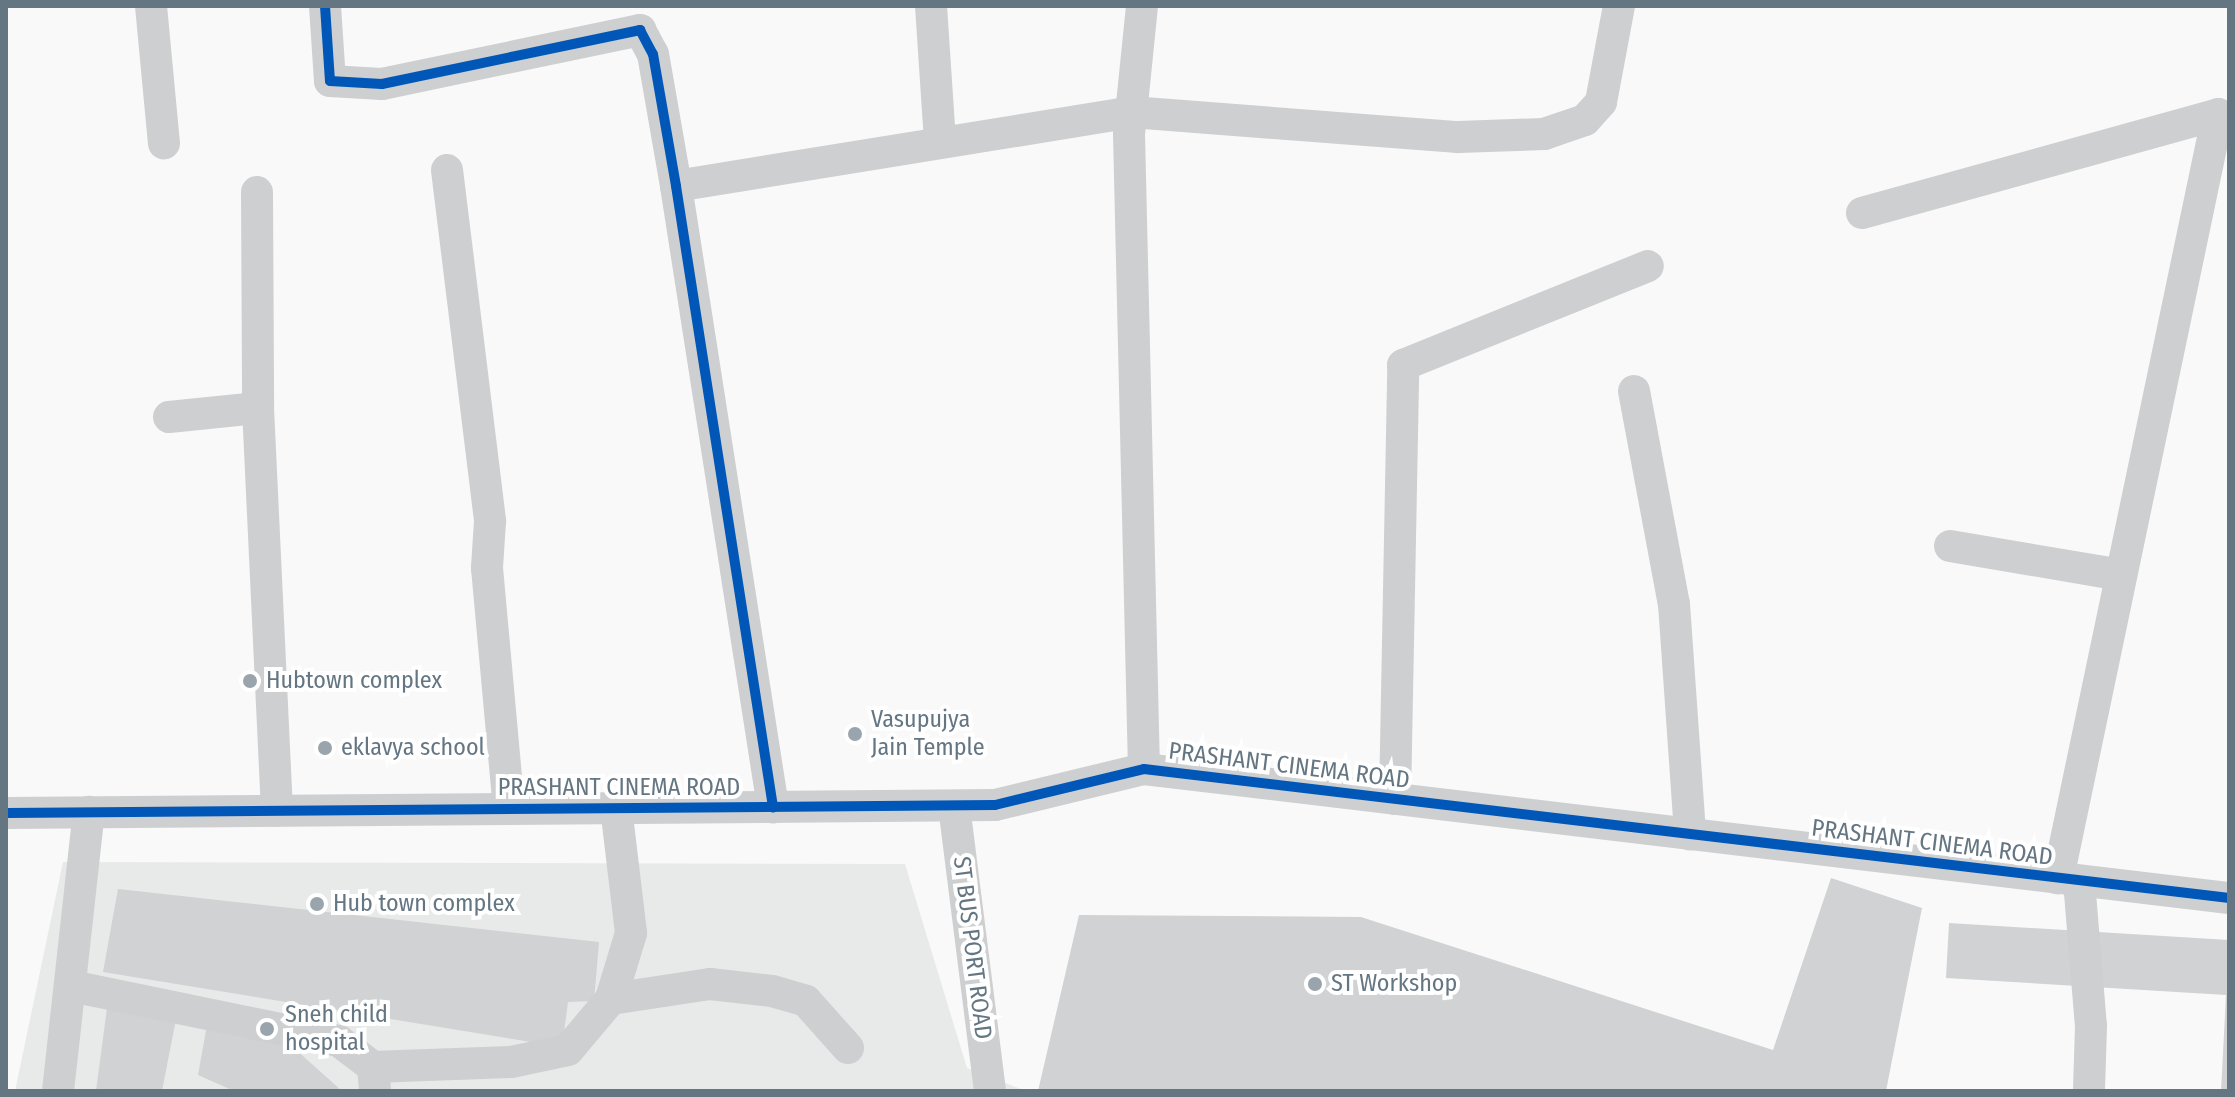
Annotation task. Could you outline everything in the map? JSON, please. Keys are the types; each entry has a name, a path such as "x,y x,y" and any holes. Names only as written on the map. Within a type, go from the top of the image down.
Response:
{"street":[{"path":"151,6 164,143"},
{"path":"325,6 330,81 382,84 640,30 653,54 676,186 773,807"},
{"path":"931,6 940,143"},
{"path":"1142,6 1131,112 1144,769"},
{"path":"676,186 1131,112 1458,137 1544,134 1585,120 1601,102 1619,6"},
{"path":"1862,213 2218,114 2121,575 2068,880 2091,1026 2089,1091"},
{"path":"447,170 490,521 487,568 509,809"},
{"path":"257,192 258,408 277,811"},
{"path":"1395,799 1403,365 1648,266"},
{"path":"1634,391 1674,604 1690,834"},
{"path":"169,417 258,408"},
{"path":"1950,546 2121,575"},
{"name":"PRASHANT CINEMA ROAD","path":"6,813 995,805 1144,769 2229,898"},
{"name":"ST BUS PORT ROAD","path":"954,806 990,1091"},
{"path":"71,986 339,1041 374,1079 511,1062 568,1050 611,999 631,933 616,808"},
{"path":"58,1091 89,812"},
{"path":"611,999 710,984 772,991 806,1001 848,1048"}],"shaded area":[{"path":"63,862 905,864 967,1068 1026,1091 15,1091"}],"building":[{"name":"ST Workshop","path":"1831,878 1922,908 1886,1091 1038,1091 1079,915 1361,917 1773,1050"},
{"path":"118,889 599,942 594,1001 568,1002 562,1047 103,972"},
{"path":"1949,923 2229,940 2229,1091 2221,1091 2226,995 1946,978"},
{"path":"107,1008 177,1014 162,1091 96,1091"},
{"path":"207,1025 294,1048 342,1091 234,1091 198,1075"}],"cycle path":[{"path":"325,6 330,81 382,84 640,30 653,54 676,186 773,807"},
{"path":"6,813 995,805 1144,769 2229,898"}],"place":[{"name":"Hubtown complex","path":"250,681"},
{"name":"Vasupujya Jain Temple","path":"855,734"},
{"name":"eklavya school","path":"325,748"},
{"name":"Hub town complex","path":"317,904"},
{"name":"ST Workshop","path":"1315,984"},
{"name":"Sneh child hospital","path":"267,1029"}]}
